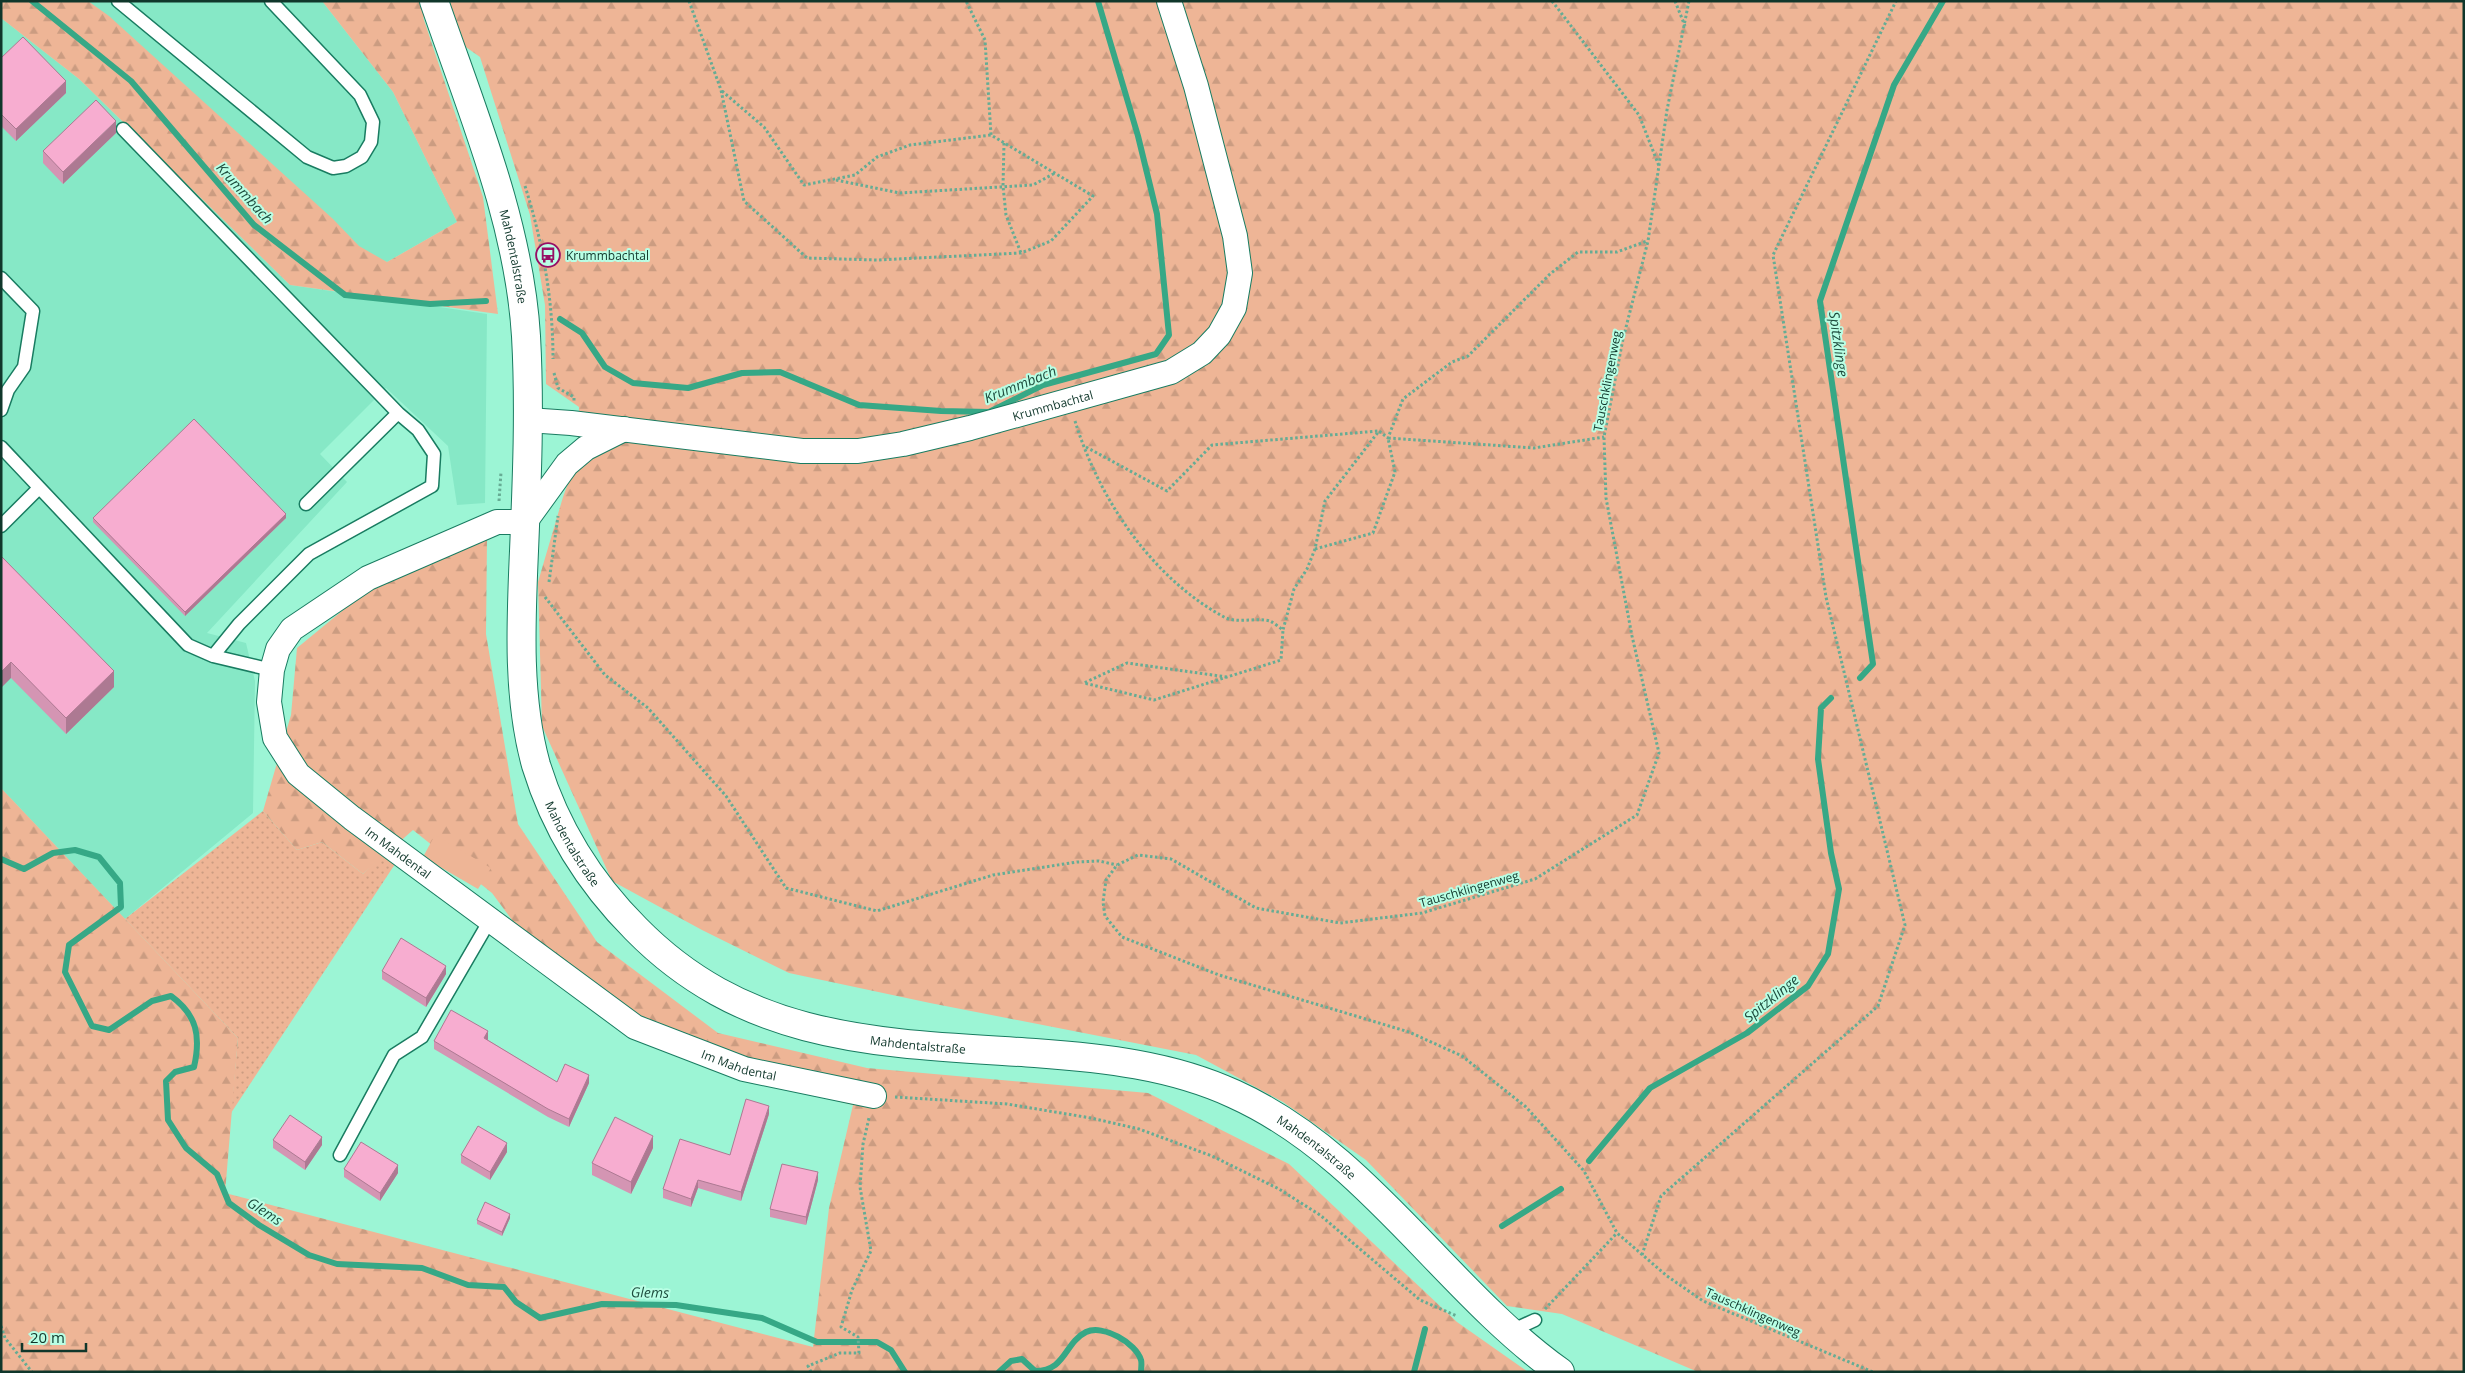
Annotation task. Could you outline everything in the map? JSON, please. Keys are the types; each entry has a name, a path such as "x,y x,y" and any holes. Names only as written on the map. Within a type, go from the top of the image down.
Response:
{"main road":[{"name":"Mahdentalstraße","path":"434,1 488,158 516,262 524,312 528,420 525,522 535,597 523,663 527,721 535,760 555,815 588,873 621,914 656,950 690,976 725,997 758,1012 800,1026 839,1036 914,1045 1108,1059 1191,1077 1231,1092 1286,1120 1328,1153 1523,1326 1560,1372"}],"street":[{"name":"Krummbachtal","path":"528,420 624,429 802,451 858,451 912,442 1171,372 1202,353 1220,335 1234,308 1240,273 1235,236 1196,86 1169,1"},
{"path":"525,522 567,464 586,448 624,429"},
{"name":"Im Mahdental","path":"525,522 497,522 368,578 292,629 278,649 272,670 270,702 275,738 298,774 352,818 635,1028 744,1069 874,1096"}],"lane":[{"path":"118,1 306,157 333,168 346,166 362,158 371,142 373,122 360,95 272,1"},
{"path":"123,129 398,413 418,430 434,454 432,486 309,554 239,624 213,656"},
{"path":"1,410 8,390 24,367 33,311 2,282"},
{"path":"306,504 398,413"},
{"path":"1,447 188,646 213,656 272,670"},
{"path":"1,526 39,488"},
{"path":"340,1155 394,1055 422,1037 490,920"}],"path":[{"path":"688,1 721,90 744,202 807,258 877,260 1021,253 1051,241 1093,196 991,135 910,145 877,158 855,175 804,185 764,127 721,90"},
{"path":"966,1 986,40 991,135"},
{"name":"Tauschklingenweg","path":"1552,1 1639,115 1659,166 1648,241 1623,339 1604,437 1606,498 1632,636 1659,753 1638,815 1534,879 1422,912 1340,923 1256,908 1171,859 1138,855 1117,865 1106,880 1103,902 1105,916 1122,937 1218,975 1409,1032 1462,1056 1526,1107 1584,1171 1617,1233 1667,1276 1703,1300 1873,1372"},
{"path":"1675,1 1685,27"},
{"path":"1659,166 1667,110 1689,1"},
{"path":"1642,1256 1661,1196 1878,1006 1904,925 1826,597 1774,255 1896,1"},
{"path":"1004,143 1003,186 1006,215 1021,253"},
{"path":"833,180 900,193 1033,185 1055,174"},
{"path":"1315,549 1372,533 1395,472 1388,438 1403,399 1452,362 1468,356 1550,274 1578,252 1617,252 1648,241"},
{"path":"1069,400 1079,435 1104,494 1132,534 1169,579 1190,596 1227,619 1270,621 1282,630"},
{"path":"1085,447 1167,491 1212,445 1379,431 1388,438 1534,448 1604,437"},
{"path":"1227,677 1127,663 1084,683 1154,700 1281,660 1282,630 1294,590 1307,569 1315,549 1325,501 1379,431"},
{"path":"559,511 554,536 535,597 605,675 648,708 726,796 786,888 877,912 993,875 1077,862 1099,861 1117,865"},
{"path":"811,1372 808,1366 840,1353 859,1353 858,1337 841,1328 852,1290 871,1251 860,1187 863,1144 874,1096 1007,1104 1090,1118 1139,1129 1212,1156 1278,1189 1320,1215 1420,1300 1461,1317"},
{"path":"1523,1326 1617,1233"},
{"path":"1,1326 5,1338 32,1372"}],"shaded area":[{"path":"62,1 322,1 393,92 457,222 387,262 329,237"},
{"path":"1,18 79,79 290,285 487,314 485,503 457,505 448,446 386,388 320,454 347,482 207,633 246,643 255,681 253,813 125,919 1,788"}],"green space":[{"path":"1,1 88,1 109,16 333,219 359,246 387,262 457,222 393,92 322,1 2464,1 2464,1372 1698,1372 1562,1314 1507,1306 1366,1160 1283,1102 1196,1055 930,1003 789,973 702,930 612,881 542,726 538,582 563,497 577,459 579,407 546,384 545,305 530,215 480,57 423,17 483,197 498,314 290,285 79,79 1,18"},
{"path":"487,539 486,634 518,824 597,942 718,1033 867,1068 1148,1093 1289,1164 1457,1322 1528,1372 1,1372 1,788 238,1038 225,1193 813,1347 829,1208 853,1105 710,1070 616,1021 541,959 492,893 413,830 363,874 322,842 297,850 263,811 291,715 297,648 376,583"},
{"path":"263,811 297,850 322,842 363,874 391,847 401,855 231,1113 238,1038 125,919"},
{"path":"435,835 491,868 478,889 423,857"}],"building":[{"path":"23,37 66,81 16,129 1,114 1,58"},
{"path":"96,100 116,121 63,172 43,151"},
{"path":"194,419 286,514 185,612 93,518"},
{"path":"1,556 114,671 66,718 11,662 1,672"},
{"path":"401,938 446,966 426,998 382,971"},
{"path":"451,1010 488,1031 484,1038 557,1082 565,1064 589,1075 569,1119 548,1109 434,1041"},
{"path":"746,1099 769,1106 741,1192 698,1180 691,1199 663,1189 680,1139 730,1155"},
{"path":"290,1115 322,1137 305,1162 273,1140"},
{"path":"615,1117 653,1136 631,1182 592,1163"},
{"path":"478,1126 507,1143 490,1172 461,1155"},
{"path":"361,1142 398,1165 380,1193 344,1169"},
{"path":"782,1164 818,1172 806,1217 770,1209"},
{"path":"485,1202 510,1214 502,1232 477,1220"}],"waterway":[{"name":"Krummbach","path":"32,1 131,81 254,225 345,295 430,304 486,301"},
{"name":"Krummbach","path":"560,319 582,333 605,367 633,383 688,388 742,373 780,372 859,405 941,411 989,412 1043,385 1156,354 1169,335 1157,214 1138,136 1098,1"},
{"name":"Spitzklinge","path":"1860,678 1873,664 1820,301 1894,85 1943,1"},
{"name":"Spitzklinge","path":"1589,1161 1650,1088 1747,1033 1808,986 1828,954 1839,889 1831,853 1818,759 1821,708 1831,698"},
{"name":"Glems","path":"1,859 24,869 53,853 75,850 99,857 120,883 121,907 69,945 65,972 92,1026 109,1030 152,1001 171,996 180,1003 187,1011 195,1027 197,1036 196,1056 194,1067 175,1072 166,1081 168,1120 186,1148 217,1174 229,1203 259,1225 309,1255 337,1264 422,1268 468,1285 504,1287 516,1302 540,1318 602,1304 676,1305 762,1318 817,1342 877,1342 891,1350 905,1372"},
{"name":"Spitzklinge","path":"1502,1226 1561,1189"},
{"name":"Spitzklinge","path":"1414,1372 1425,1329"},
{"name":"Glems","path":"999,1372 1011,1361 1022,1359 1035,1371 1045,1370 1059,1362 1079,1337 1093,1330 1110,1333 1133,1347 1141,1360 1141,1372"}],"place":[{"name":"Krummbachtal","path":"548,255"}]}
